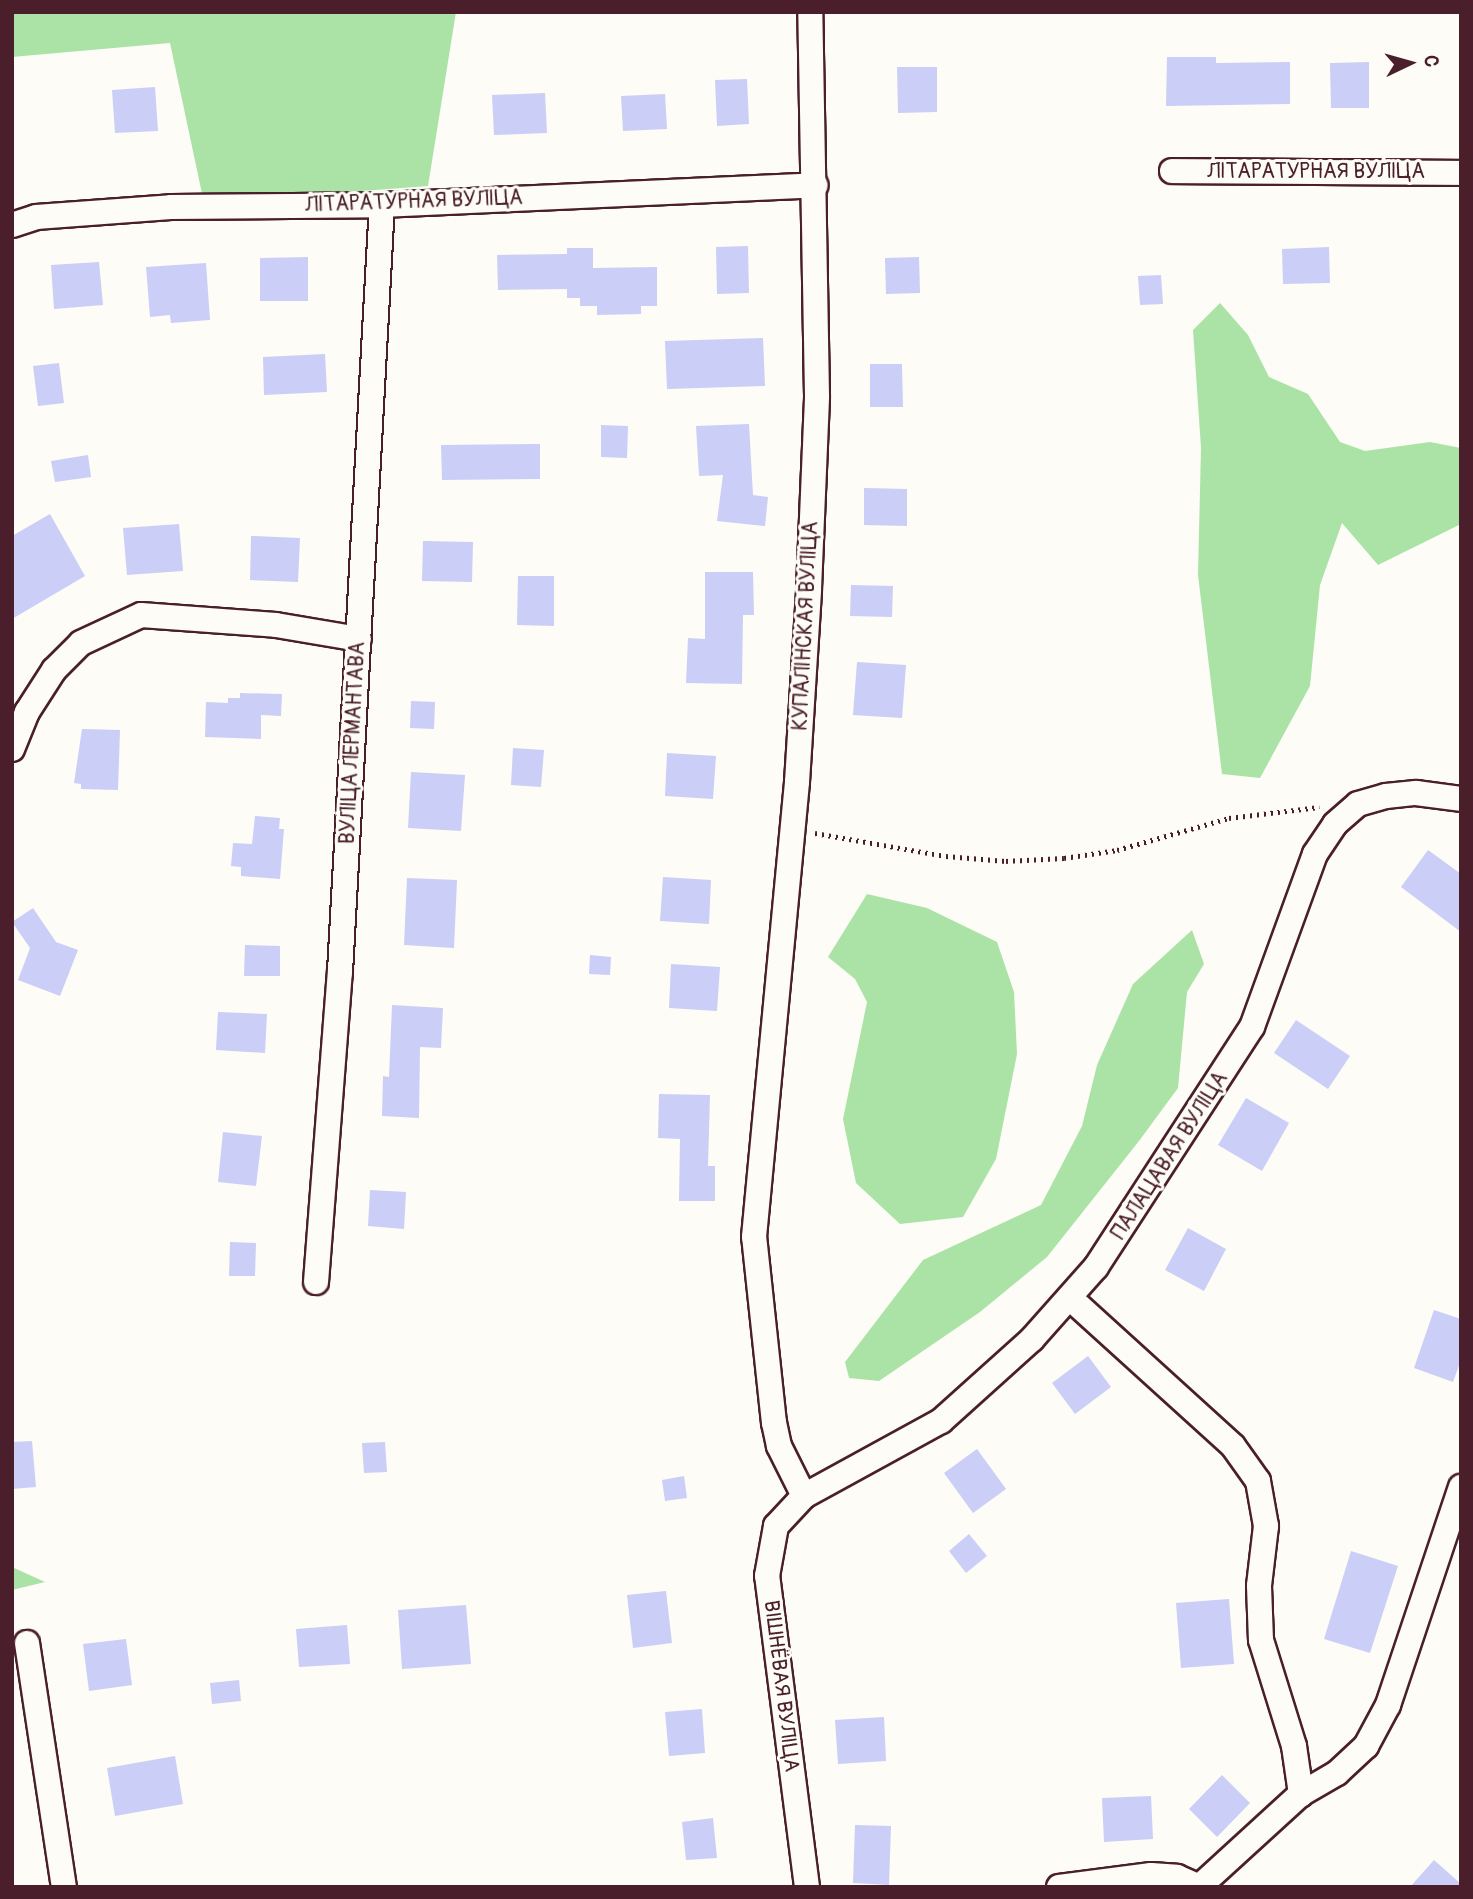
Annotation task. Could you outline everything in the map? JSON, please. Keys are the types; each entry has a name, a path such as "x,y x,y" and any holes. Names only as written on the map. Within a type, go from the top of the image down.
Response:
{"street":[{"name":"КУПАЛІНСКАЯ ВУЛІЦА","path":"804,1496 779,1446 774,1423 754,1237 793,829 817,396 817,185 810,12"},
{"name":"ЛІТАРАТУРНАЯ ВУЛІЦА","path":"1172,172 1461,173"},
{"name":"ЛІТАРАТУРНАЯ ВУЛІЦА","path":"12,225 36,217 171,207 382,205 817,185"},
{"name":"ВУЛІЦА ЛЕРМАНТАВА","path":"316,1282 359,639 382,205"},
{"path":"12,749 27,712 54,670 80,643 141,615 276,625 359,639"},
{"path":"1358,804 1416,793 1461,799"},
{"name":"ПАЛАЦАВАЯ ВУЛІЦА","path":"804,1496 941,1421 990,1379 1070,1298 1121,1234 1227,1069 1269,988 1315,854 1335,824 1358,804"},
{"path":"1070,1298 1233,1446 1258,1481 1266,1527 1259,1586 1261,1640 1294,1746 1301,1794"},
{"path":"1059,1887 1152,1875 1177,1877 1199,1887 1301,1794 1352,1761 1378,1727 1461,1488"},
{"name":"ВІШНЁВАЯ ВУЛІЦА","path":"804,1496 776,1526 768,1576 807,1887"},
{"path":"27,1643 64,1887"}],"path":[{"path":"793,829 946,856 1006,861 1117,850 1229,818 1282,809 1358,804"}],"green space":[{"path":"12,12 456,12 428,186 204,203 170,43 12,57"},
{"path":"1220,303 1248,335 1269,377 1308,394 1340,442 1365,451 1430,442 1461,448 1461,524 1378,565 1342,523 1320,585 1310,686 1260,778 1222,774 1198,575 1201,448 1193,330"},
{"path":"867,894 927,908 997,942 1014,992 1017,1054 996,1159 963,1217 900,1224 856,1183 843,1119 867,1002 855,979 828,957"},
{"path":"1192,930 1204,964 1187,992 1178,1088 1139,1141 1047,1257 980,1312 879,1381 849,1378 845,1362 923,1260 1041,1205 1082,1126 1097,1065 1133,984"},
{"path":"12,1567 45,1582 12,1590"}],"building":[{"path":"1167,57 1216,57 1216,63 1290,62 1290,104 1166,106"},
{"path":"1369,62 1369,108 1331,108 1330,63"},
{"path":"897,67 937,67 937,112 898,113"},
{"path":"747,79 749,124 717,126 715,80"},
{"path":"155,87 158,131 115,133 112,90"},
{"path":"545,93 547,133 494,135 492,95"},
{"path":"665,94 667,129 623,131 621,96"},
{"path":"748,246 749,293 717,294 716,247"},
{"path":"1329,247 1330,283 1283,284 1282,249"},
{"path":"567,248 593,248 593,268 657,267 657,306 641,306 641,314 597,315 597,306 580,306 580,298 567,298 567,289 498,290 497,255 567,254"},
{"path":"308,257 308,301 260,301 260,258"},
{"path":"919,257 920,293 886,294 885,258"},
{"path":"99,262 103,305 54,309 51,265"},
{"path":"206,263 210,320 171,323 170,315 150,317 146,267"},
{"path":"1161,275 1163,304 1140,305 1138,276"},
{"path":"763,338 765,386 667,389 665,341"},
{"path":"325,354 327,392 264,395 263,357"},
{"path":"59,363 64,403 38,406 33,366"},
{"path":"870,364 902,364 903,407 870,407"},
{"path":"749,424 753,495 768,497 765,526 717,521 723,475 699,476 696,426"},
{"path":"601,425 628,426 627,458 601,457"},
{"path":"540,444 540,479 442,480 441,445"},
{"path":"88,455 91,477 55,482 51,461"},
{"path":"864,488 907,489 907,526 864,525"},
{"path":"50,514 85,576 12,619 12,536"},
{"path":"179,524 183,571 127,575 123,528"},
{"path":"251,536 300,538 298,582 250,580"},
{"path":"423,541 473,542 472,582 422,581"},
{"path":"705,572 753,572 754,615 743,615 742,684 686,683 688,638 705,639"},
{"path":"518,576 554,576 554,626 517,625"},
{"path":"851,585 893,586 892,617 850,616"},
{"path":"857,662 906,665 902,718 853,715"},
{"path":"240,693 282,694 281,716 261,715 261,739 205,737 206,702 228,703 228,698 240,698"},
{"path":"411,701 435,702 434,729 410,728"},
{"path":"82,729 120,730 118,790 81,789 81,784 74,783"},
{"path":"513,748 544,750 541,787 511,785"},
{"path":"667,753 716,756 713,799 665,796"},
{"path":"411,772 465,775 461,831 408,828"},
{"path":"255,816 280,818 279,829 284,829 280,879 241,876 241,867 231,866 233,843 252,844"},
{"path":"1428,850 1461,874 1461,932 1401,887"},
{"path":"663,877 711,880 709,924 660,921"},
{"path":"407,878 457,880 454,948 404,945"},
{"path":"33,908 56,942 78,950 60,996 18,980 30,948 12,922"},
{"path":"245,945 280,946 280,976 244,976"},
{"path":"590,955 611,957 610,975 589,974"},
{"path":"671,964 720,967 717,1011 669,1008"},
{"path":"392,1005 443,1008 441,1048 420,1047 419,1118 382,1116 383,1076 389,1077"},
{"path":"218,1012 267,1014 265,1053 216,1050"},
{"path":"1296,1020 1350,1056 1328,1089 1274,1053"},
{"path":"659,1094 710,1095 708,1166 715,1166 715,1201 679,1201 680,1139 658,1138"},
{"path":"1246,1098 1289,1123 1262,1171 1218,1145"},
{"path":"223,1132 262,1136 256,1186 218,1182"},
{"path":"370,1190 406,1192 404,1229 368,1226"},
{"path":"1188,1228 1226,1249 1204,1291 1165,1270"},
{"path":"230,1242 256,1243 255,1276 229,1276"},
{"path":"1434,1310 1461,1319 1461,1360 1453,1382 1414,1368"},
{"path":"1088,1356 1111,1387 1075,1414 1052,1383"},
{"path":"32,1441 36,1487 12,1489 12,1442"},
{"path":"385,1442 387,1472 364,1473 362,1443"},
{"path":"977,1449 1006,1489 973,1513 944,1473"},
{"path":"684,1476 687,1498 665,1501 662,1480"},
{"path":"969,1534 987,1556 966,1573 949,1551"},
{"path":"1351,1551 1398,1566 1370,1653 1324,1639"},
{"path":"666,1591 672,1643 633,1648 627,1595"},
{"path":"1229,1599 1234,1664 1181,1668 1176,1603"},
{"path":"466,1605 471,1664 402,1669 398,1610"},
{"path":"347,1625 350,1664 299,1667 296,1629"},
{"path":"126,1639 132,1685 89,1691 83,1644"},
{"path":"239,1680 241,1701 212,1704 210,1683"},
{"path":"702,1709 705,1753 669,1756 665,1712"},
{"path":"884,1717 886,1761 838,1764 835,1720"},
{"path":"175,1756 183,1804 115,1816 107,1768"},
{"path":"1222,1775 1250,1803 1217,1837 1189,1809"},
{"path":"1151,1796 1153,1839 1104,1842 1102,1798"},
{"path":"713,1818 717,1858 686,1860 682,1822"},
{"path":"855,1825 891,1826 889,1885 853,1883"},
{"path":"1434,1860 1461,1884 1461,1887 1410,1887"}]}
